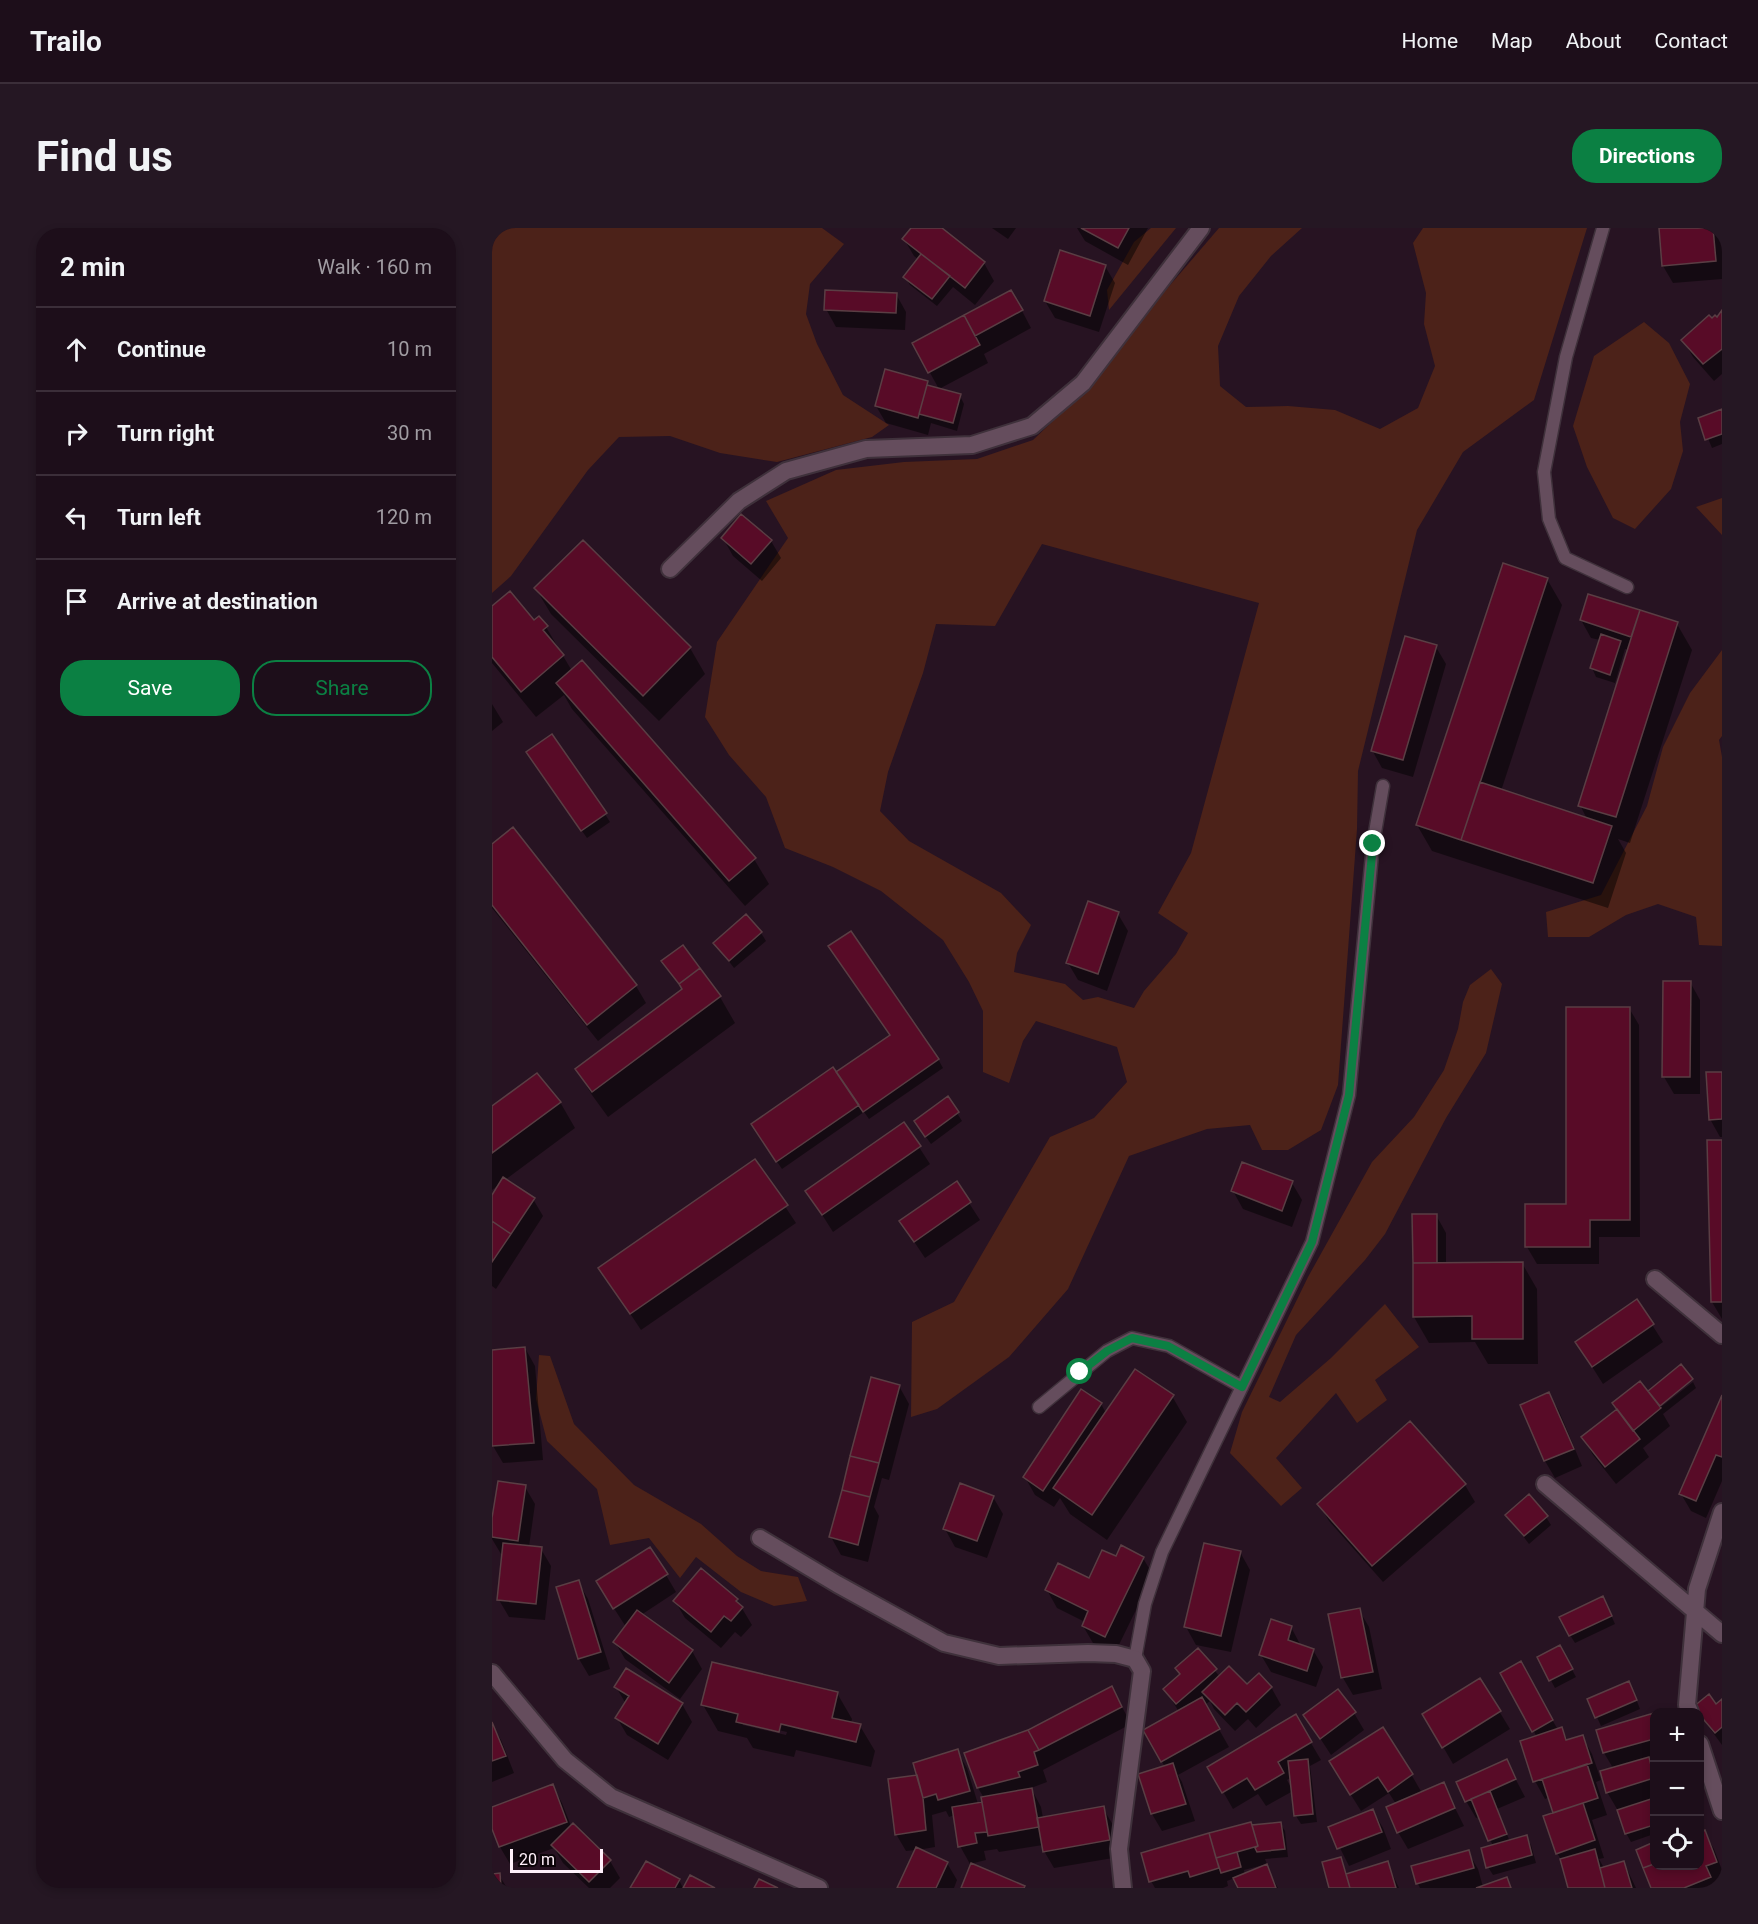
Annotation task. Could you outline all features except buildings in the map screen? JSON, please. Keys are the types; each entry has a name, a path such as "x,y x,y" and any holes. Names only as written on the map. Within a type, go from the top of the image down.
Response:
{"street":[{"path":"670,569 739,501 786,471 866,449 972,445 1032,426 1083,383 1201,228"},
{"path":"1655,1279 1722,1335"},
{"path":"1545,1484 1722,1634"},
{"path":"1689,1708 1697,1589 1722,1512"},
{"path":"760,1538 944,1644 999,1656 1088,1653 1116,1654 1135,1659 1142,1671 1119,1849 1124,1888"},
{"path":"492,1672 565,1760 611,1797 819,1888"},
{"path":"1704,1756 1722,1811"}],"lane":[{"path":"1603,228 1566,357 1544,472 1549,519 1564,558 1627,587"},
{"path":"1135,1659 1145,1604 1161,1552 1312,1242 1349,1095 1373,844 1383,786"},
{"path":"1039,1407 1107,1351 1132,1338 1168,1346 1242,1387"}],"shaded area":[{"path":"492,228 822,228 844,244 810,284 806,314 817,344 843,395 889,425 872,437 777,462 720,453 670,436 619,437 588,470 511,576 492,593"},
{"path":"1151,228 1176,228 1109,310 1107,290 1134,242"},
{"path":"1219,228 1302,228 1271,256 1239,296 1218,346 1220,386 1246,407 1288,406 1335,410 1380,429 1418,408 1435,366 1424,324 1426,293 1413,243 1423,228 1587,228 1534,400 1463,452 1417,530 1358,771 1357,829 1338,1085 1321,1130 1288,1150 1262,1150 1250,1125 1207,1129 1129,1156 1068,1289 1009,1357 937,1409 911,1417 912,1322 954,1302 1050,1137 1094,1118 1127,1082 1117,1047 1036,1021 1023,1041 1009,1083 983,1072 983,1011 969,982 943,940 881,891 833,867 785,848 766,797 729,755 705,717 717,642 788,538 766,501 836,470 904,462 977,459 1033,440 1098,378 1165,291","holes":["1042,544 1259,603 1191,853 1158,913 1188,933 1176,954 1144,991 1134,1008 1098,997 1083,1000 1065,984 1014,972 1017,953 1031,925 1001,893 909,841 880,811 888,772 923,673 936,624 995,626"]},
{"path":"1644,322 1669,343 1690,384 1680,422 1683,451 1671,489 1635,529 1613,518 1587,467 1573,426 1594,356"},
{"path":"1722,498 1722,535 1696,507"},
{"path":"1722,650 1722,736 1719,740 1722,757 1722,946 1699,945 1696,917 1658,904 1626,915 1589,937 1548,937 1546,912 1601,895 1647,806 1663,747 1690,693"},
{"path":"1491,969 1502,984 1486,1053 1446,1118 1385,1234 1365,1260 1296,1335 1269,1397 1280,1402 1331,1358 1385,1304 1419,1347 1375,1380 1387,1400 1357,1423 1336,1393 1276,1458 1302,1488 1281,1506 1230,1453 1242,1412 1308,1277 1372,1162 1414,1117 1444,1070 1470,985"},
{"path":"539,1355 550,1356 574,1424 634,1485 701,1524 737,1556 761,1571 798,1577 807,1601 774,1606 741,1592 696,1557 680,1578 649,1538 610,1545 597,1489 547,1441 536,1399"}],"route":[{"path":"1080,1372 1107,1351 1132,1338 1168,1346 1242,1387 1312,1242 1349,1095 1373,844"}]}
